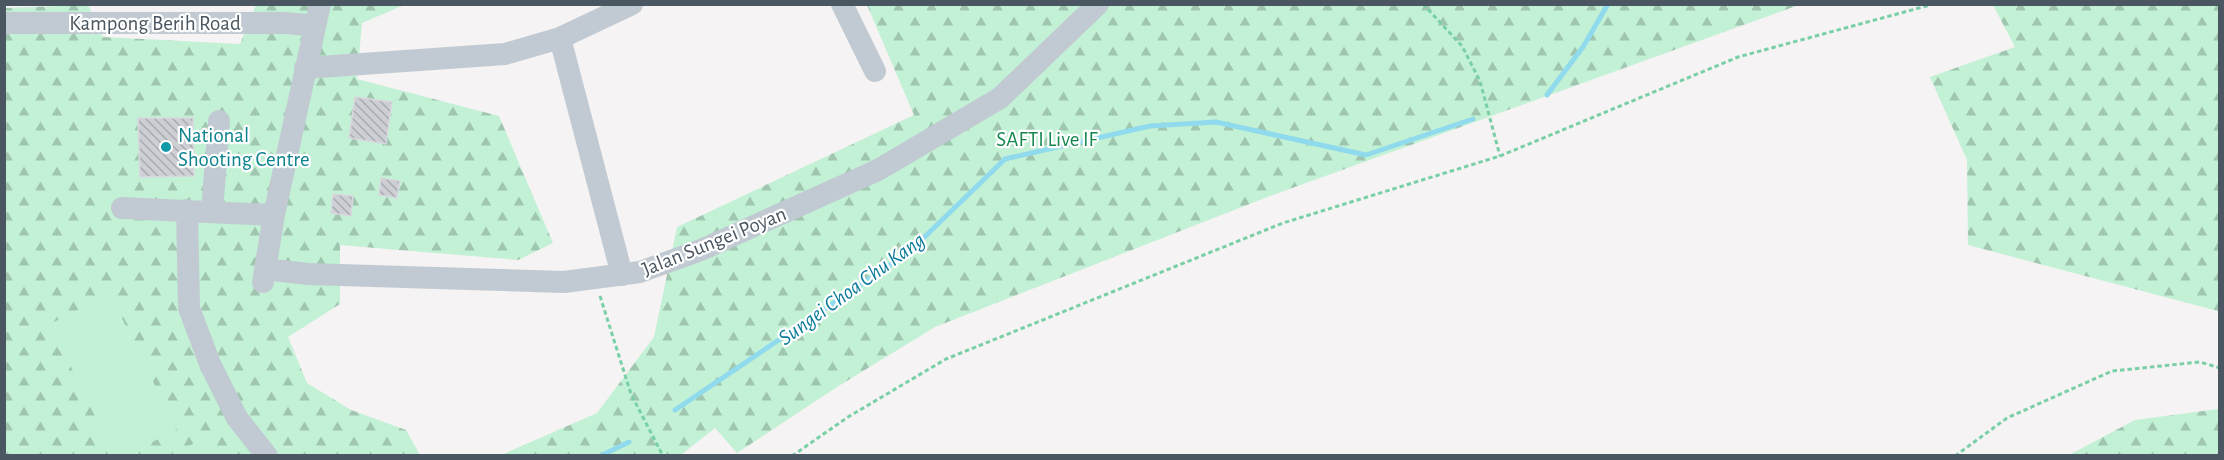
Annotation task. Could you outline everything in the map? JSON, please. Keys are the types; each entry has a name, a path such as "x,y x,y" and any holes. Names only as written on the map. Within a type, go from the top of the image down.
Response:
{"street":[{"path":"122,208 274,215 320,4"},
{"path":"305,68 505,54 560,38 632,4"},
{"path":"842,4 875,71"},
{"name":"Jalan Sungei Poyan","path":"274,215 264,276 308,273 541,282 596,280 640,272 701,250 879,170 1000,98 1098,4"},
{"path":"305,68 307,15"},
{"name":"Kampong Berih Road","path":"4,23 286,22 307,15"},
{"path":"560,38 622,275"},
{"path":"212,211 219,121"},
{"path":"188,210 189,308 210,364 237,418 267,456"}],"path":[{"path":"1423,4 1462,46 1476,72 1500,156"},
{"path":"792,456 848,417 946,359 1282,223 1500,156 1738,57 1934,4"},
{"path":"596,280 631,394 663,456"},
{"path":"1954,456 2007,418 2112,371 2200,362 2220,368"}],"green space":[{"path":"88,5 103,37 240,44 256,5 404,5 362,23 357,79 499,116 553,243 518,260 340,245 340,304 288,337 307,383 351,410 406,430 420,455 5,455 4,8"},
{"name":"SAFTI Live IF","path":"867,5 1799,5 1270,196 935,327 837,387 737,453 715,428 681,455 499,456 597,413 654,337 677,227 914,115"},
{"path":"1993,5 2219,5 2219,315 2218,311 1968,245 1967,160 1930,77 2015,47"},
{"path":"110,294 177,430 125,455 114,455 50,324"},
{"path":"2219,401 2219,455 2069,455 2135,420 2218,409"},
{"path":"201,440 209,455 170,455"}],"building":[{"path":"355,97 392,102 386,144 349,138"},
{"name":"National Shooting Centre","path":"138,118 193,118 194,176 140,177"},
{"path":"381,178 400,181 397,198 379,195"},
{"path":"333,194 353,196 351,216 331,213"}],"waterway":[{"name":"Sungei Choa Chu Kang","path":"1547,95 1583,47 1608,4"},
{"name":"Sungei Choa Chu Kang","path":"675,410 909,252 1005,159 1150,126 1216,122 1366,155 1473,119"},
{"name":"Sungei Choa Chu Kang","path":"600,456 629,442"}],"place":[{"name":"National Shooting Centre","path":"166,147"}]}
